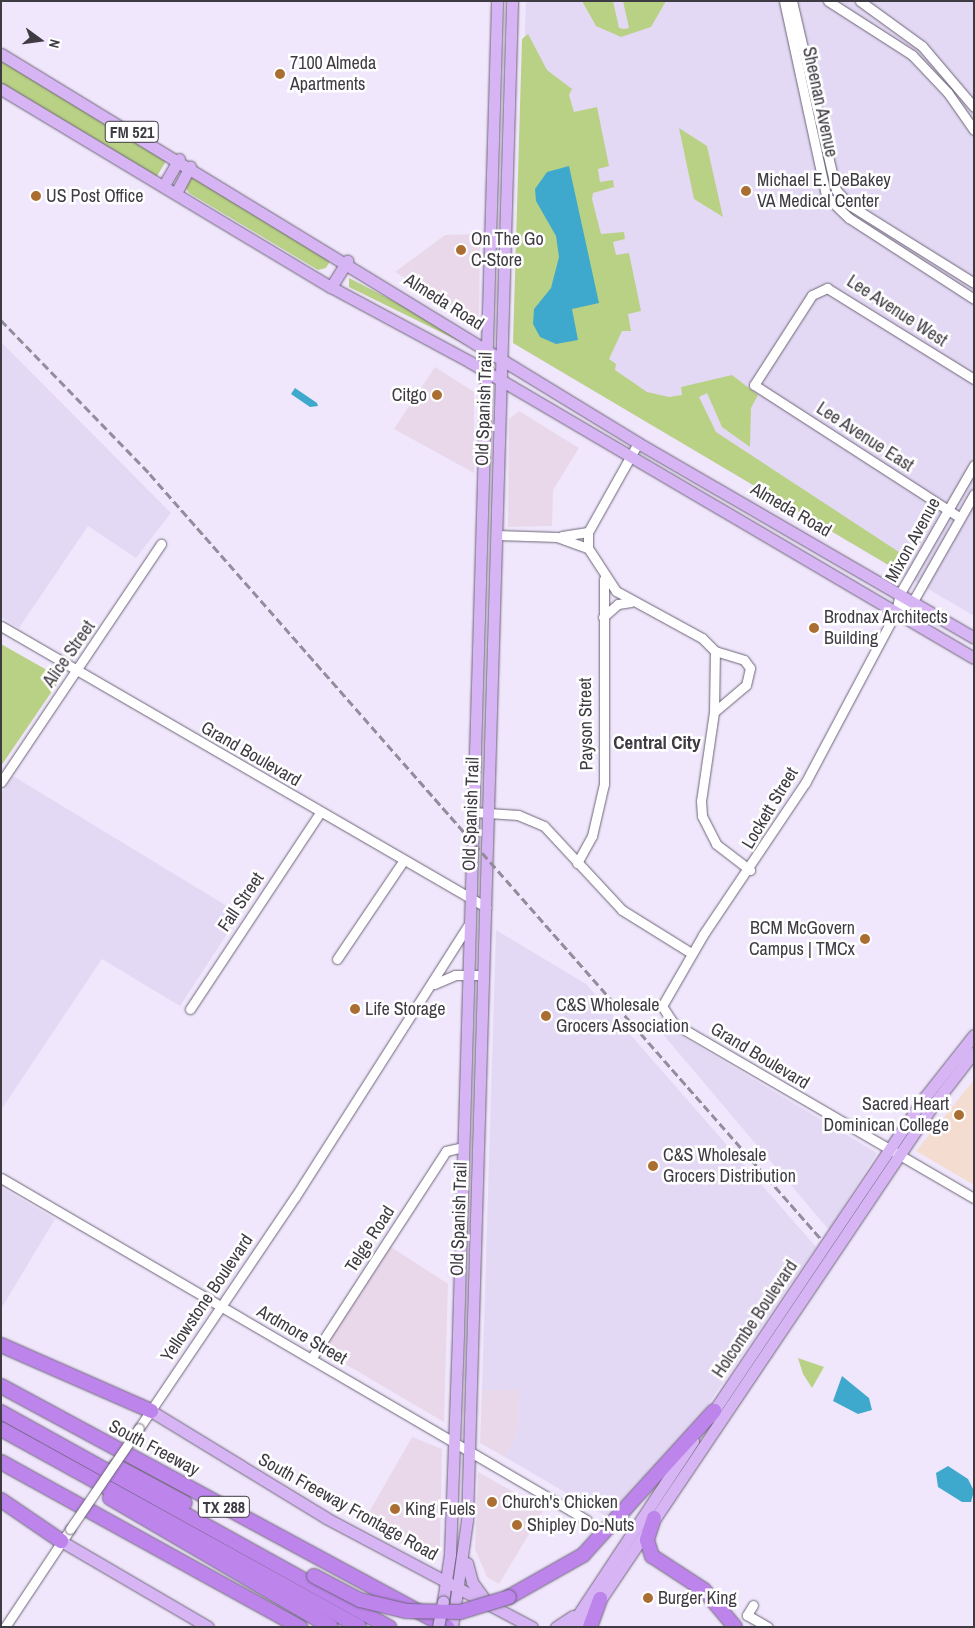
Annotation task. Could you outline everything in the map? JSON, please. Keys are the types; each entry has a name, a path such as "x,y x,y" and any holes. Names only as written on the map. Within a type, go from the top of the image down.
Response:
{"highway":[{"path":"1,1346 151,1411"},
{"name":"South Freeway","path":"1,1386 447,1627"},
{"path":"1,1405 360,1600 406,1611 460,1612 509,1598 583,1556 714,1411"},
{"path":"1,1412 389,1627"},
{"path":"1,1428 359,1627"},
{"path":"1,1434 331,1627"},
{"path":"1,1462 300,1627"},
{"path":"1,1500 61,1541"},
{"path":"654,1518 647,1540 652,1556 704,1590 734,1627"},
{"path":"590,1627 600,1599"}],"main road":[{"name":"Old Spanish Trail","path":"438,1627 447,1582 450,1544 458,1333 489,350 497,1"},
{"name":"Old Spanish Trail","path":"452,1627 461,1589 469,1452 495,586 504,361 512,1"},
{"name":"Almeda Road","path":"1,54 346,261 638,443 900,593 974,638"},
{"name":"Almeda Road","path":"1,90 331,287 488,372 974,658"},
{"path":"494,91 510,90"},
{"path":"164,186 179,160"},
{"path":"176,193 190,167"},
{"path":"491,213 507,211"},
{"path":"331,287 346,261"},
{"path":"484,489 499,490"},
{"path":"482,534 498,535"},
{"path":"481,586 495,586"},
{"path":"477,695 492,695"},
{"path":"466,1033 482,1034"},
{"name":"Holcombe Boulevard","path":"582,1627 974,1035"},
{"name":"Holcombe Boulevard","path":"570,1627 714,1411 896,1151 974,1052"},
{"path":"464,1130 479,1130"},
{"path":"461,1215 476,1215"},
{"path":"458,1333 473,1333"},
{"name":"South Freeway Frontage Road","path":"151,1411 326,1518 532,1627"},
{"path":"61,1541 208,1627"},
{"path":"426,1570 440,1567 450,1544"},
{"path":"465,1545 469,1574 487,1603"},
{"path":"556,1627 582,1608"}],"street":[{"name":"Sheenan Avenue","path":"784,1 823,191 844,214 974,298"},
{"name":"Sheenan Avenue","path":"792,1 836,190 847,202 916,248 974,283"},
{"path":"796,1 797,17"},
{"path":"828,1 912,55 948,93 974,130"},
{"path":"860,1 922,46 974,107"},
{"path":"910,257 916,248"},
{"name":"Lee Avenue West","path":"754,385 812,295 827,288 974,379"},
{"name":"Lee Avenue East","path":"754,385 959,517"},
{"path":"638,443 590,528 588,548 604,579 631,602 702,638 715,650 744,660 750,677 714,712"},
{"name":"Mixon Avenue","path":"896,612 900,593 974,465"},
{"name":"Mixon Avenue","path":"896,612 913,601 959,517 974,494"},
{"path":"498,535 557,537 590,528"},
{"path":"557,537 588,548"},
{"name":"Alice Street","path":"1,782 78,671 161,544"},
{"name":"Payson Street","path":"577,863 592,836 604,784 604,579"},
{"path":"604,617 613,607 631,602"},
{"name":"Lockett Street","path":"663,1013 664,997 691,953 750,870 805,783 896,612"},
{"name":"Grand Boulevard","path":"1,626 319,814 486,907"},
{"path":"715,650 714,712 702,789 702,816 716,844 750,870"},
{"path":"473,812 518,815 544,826 622,910 691,953"},
{"name":"Fall Street","path":"190,1009 319,814"},
{"path":"336,959 402,861"},
{"name":"Yellowstone Boulevard","path":"5,1627 61,1541 223,1308 432,985 470,920"},
{"path":"432,985 444,978 484,976"},
{"name":"Grand Boulevard","path":"663,1013 974,1198"},
{"name":"Telge Road","path":"311,1359 446,1151 463,1147"},
{"name":"Ardmore Street","path":"1,1178 587,1520"},
{"path":"753,1605 748,1615 768,1627"}],"shaded area":[{"name":"Michael E. DeBakey VA Medical Center","path":"526,1 974,1 974,616 513,343"},
{"path":"480,234 479,315 474,319 395,272 445,235"},
{"path":"1,342 171,513 136,558 88,526 19,628 1,617"},
{"path":"435,367 474,392 474,473 394,429"},
{"path":"519,411 579,448 553,490 552,526 508,527 509,419"},
{"path":"13,776 240,914 180,1006 102,959 1,1110 1,793"},
{"path":"496,930 586,984 816,1247 624,1527 505,1457 518,1431 519,1390 482,1390"},
{"path":"658,1022 877,1153 829,1230 655,1025"},
{"name":"Sacred Heart Dominican College","path":"974,1080 974,1185 916,1151"},
{"path":"1,1187 55,1219 1,1309"},
{"path":"391,1247 448,1284 444,1422 323,1351"},
{"path":"482,1390 519,1390 518,1431 505,1457 480,1443"},
{"path":"412,1437 442,1449 440,1549 424,1558 364,1521"},
{"path":"478,1472 544,1509 499,1584 487,1577 475,1549"}],"green space":[{"path":"582,1 613,1 619,28 624,29 629,28 623,1 666,1 651,27 621,37 596,26"},
{"path":"528,34 547,70 572,89 569,95 574,112 597,107 609,166 598,169 600,182 613,180 614,187 593,193 592,199 601,234 624,232 625,239 613,242 616,255 629,253 641,311 628,314 631,331 622,331 609,359 616,364 615,370 647,392 669,397 682,395 681,387 732,375 758,395 751,408 750,447 722,427 707,393 699,397 716,432 902,554 908,564 902,573 513,343 522,39"},
{"path":"1,59 167,159 155,179 1,86"},
{"path":"679,128 707,146 723,217 694,199"},
{"path":"192,176 330,261 326,268 318,270 189,193 185,187"},
{"path":"349,278 407,308 475,349 349,287"},
{"path":"1,644 61,678 1,766"},
{"path":"798,1358 824,1367 812,1388 803,1374"}],"water":[{"path":"569,166 599,303 572,309 578,340 556,344 540,337 533,324 534,309 551,288 559,257 556,236 536,201 535,189 547,172"},
{"path":"295,388 317,403 318,406 310,407 291,394"},
{"path":"842,1376 869,1398 872,1410 858,1414 833,1401"},
{"path":"948,1466 968,1479 974,1491 971,1502 962,1502 938,1487 936,1473"}],"railway":[{"path":"1,320 150,474 822,1240"}],"place":[{"name":"7100 Almeda Apartments","path":"280,74"},
{"name":"Michael E. DeBakey VA Medical Center","path":"746,191"},
{"name":"US Post Office","path":"36,196"},
{"name":"On The Go C-Store","path":"461,250"},
{"name":"Citgo","path":"437,395"},
{"name":"Brodnax Architects Building","path":"814,628"},
{"name":"BCM McGovern Campus | TMCx","path":"865,939"},
{"name":"Life Storage","path":"355,1009"},
{"name":"C&S Wholesale Grocers Association","path":"546,1016"},
{"name":"Sacred Heart Dominican College","path":"959,1115"},
{"name":"C&S Wholesale Grocers Distribution","path":"653,1166"},
{"name":"Church's Chicken","path":"492,1502"},
{"name":"King Fuels","path":"395,1509"},
{"name":"Shipley Do-Nuts","path":"517,1525"},
{"name":"Burger King","path":"648,1598"}],"district":[{"name":"Central City","path":"657,743"}]}
